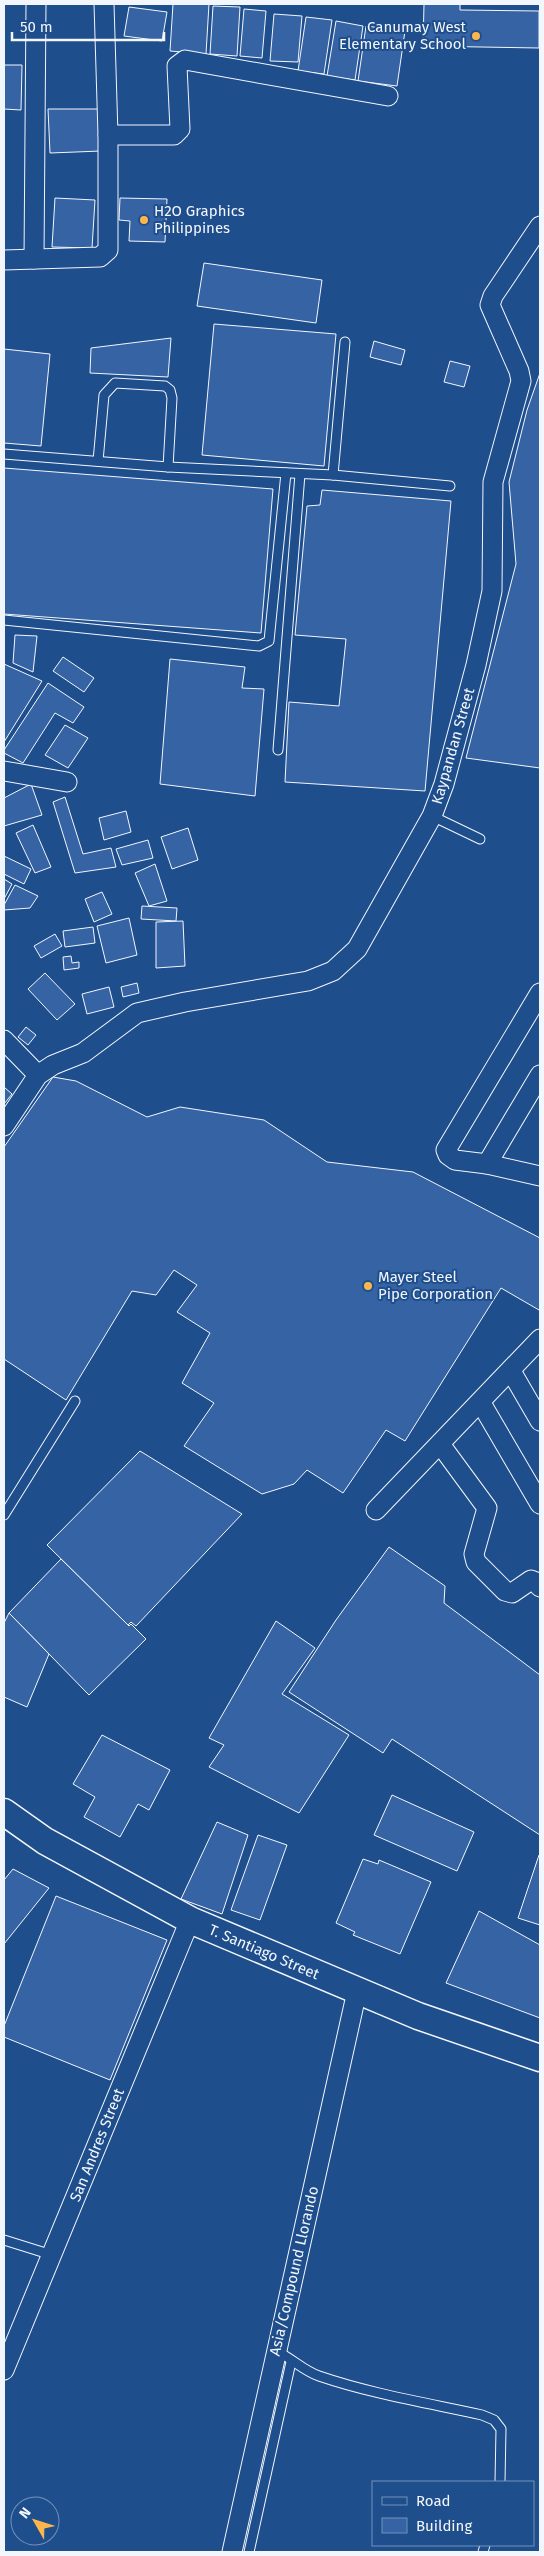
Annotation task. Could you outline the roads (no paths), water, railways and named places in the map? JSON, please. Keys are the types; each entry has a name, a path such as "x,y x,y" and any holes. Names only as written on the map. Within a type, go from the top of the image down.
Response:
{"main road":[{"name":"T. Santiago Street","path":"4,1812 45,1842 190,1920 418,2016 540,2058"}],"street":[{"path":"34,260 36,4"},
{"path":"4,260 100,257 108,250 108,135 104,4"},
{"path":"108,135 174,135 177,133 180,129 177,66 185,60 388,96"},
{"name":"Kaypandan Street","path":"4,1126 38,1074 53,1065 83,1053 128,1018 147,1009 308,981 333,971 356,949 432,816 444,784 474,674 492,591 493,482 521,381 519,370 490,305 493,296 540,226"},
{"path":"4,770 68,782"},
{"path":"537,1169 455,1160 448,1155 446,1150 540,993"},
{"path":"4,1040 38,1074"},
{"path":"487,1164 540,1075"},
{"path":"376,1510 481,1403 540,1339"},
{"path":"511,1371 540,1421"},
{"path":"481,1403 540,1504"},
{"path":"440,1444 487,1508 474,1554 476,1562 505,1591 512,1592 530,1580 536,1582 540,1587"},
{"name":"San Andres Street","path":"4,2367 190,1920"},
{"name":"Asia/Compound Llorando","path":"232,2552 357,1991"}],"lane":[{"path":"333,474 344,342"},
{"path":"98,461 104,394 109,387 115,383 165,386 170,390 172,398 168,467"},
{"path":"4,454 168,467 333,474 450,486"},
{"path":"4,620 259,646 266,645 269,641 286,473"},
{"path":"278,750 300,474"},
{"path":"432,816 480,839"},
{"path":"4,1515 75,1400"},
{"path":"4,2240 52,2255"},
{"path":"276,2351 318,2376 378,2393 482,2415 494,2420 502,2429 500,2481"},
{"path":"249,2552 292,2362"}],"place":[{"name":"Canumay West Elementary School","path":"476,36"},
{"name":"H2O Graphics Philippines","path":"144,220"},
{"name":"Mayer Steel Pipe Corporation","path":"368,1286"}]}
